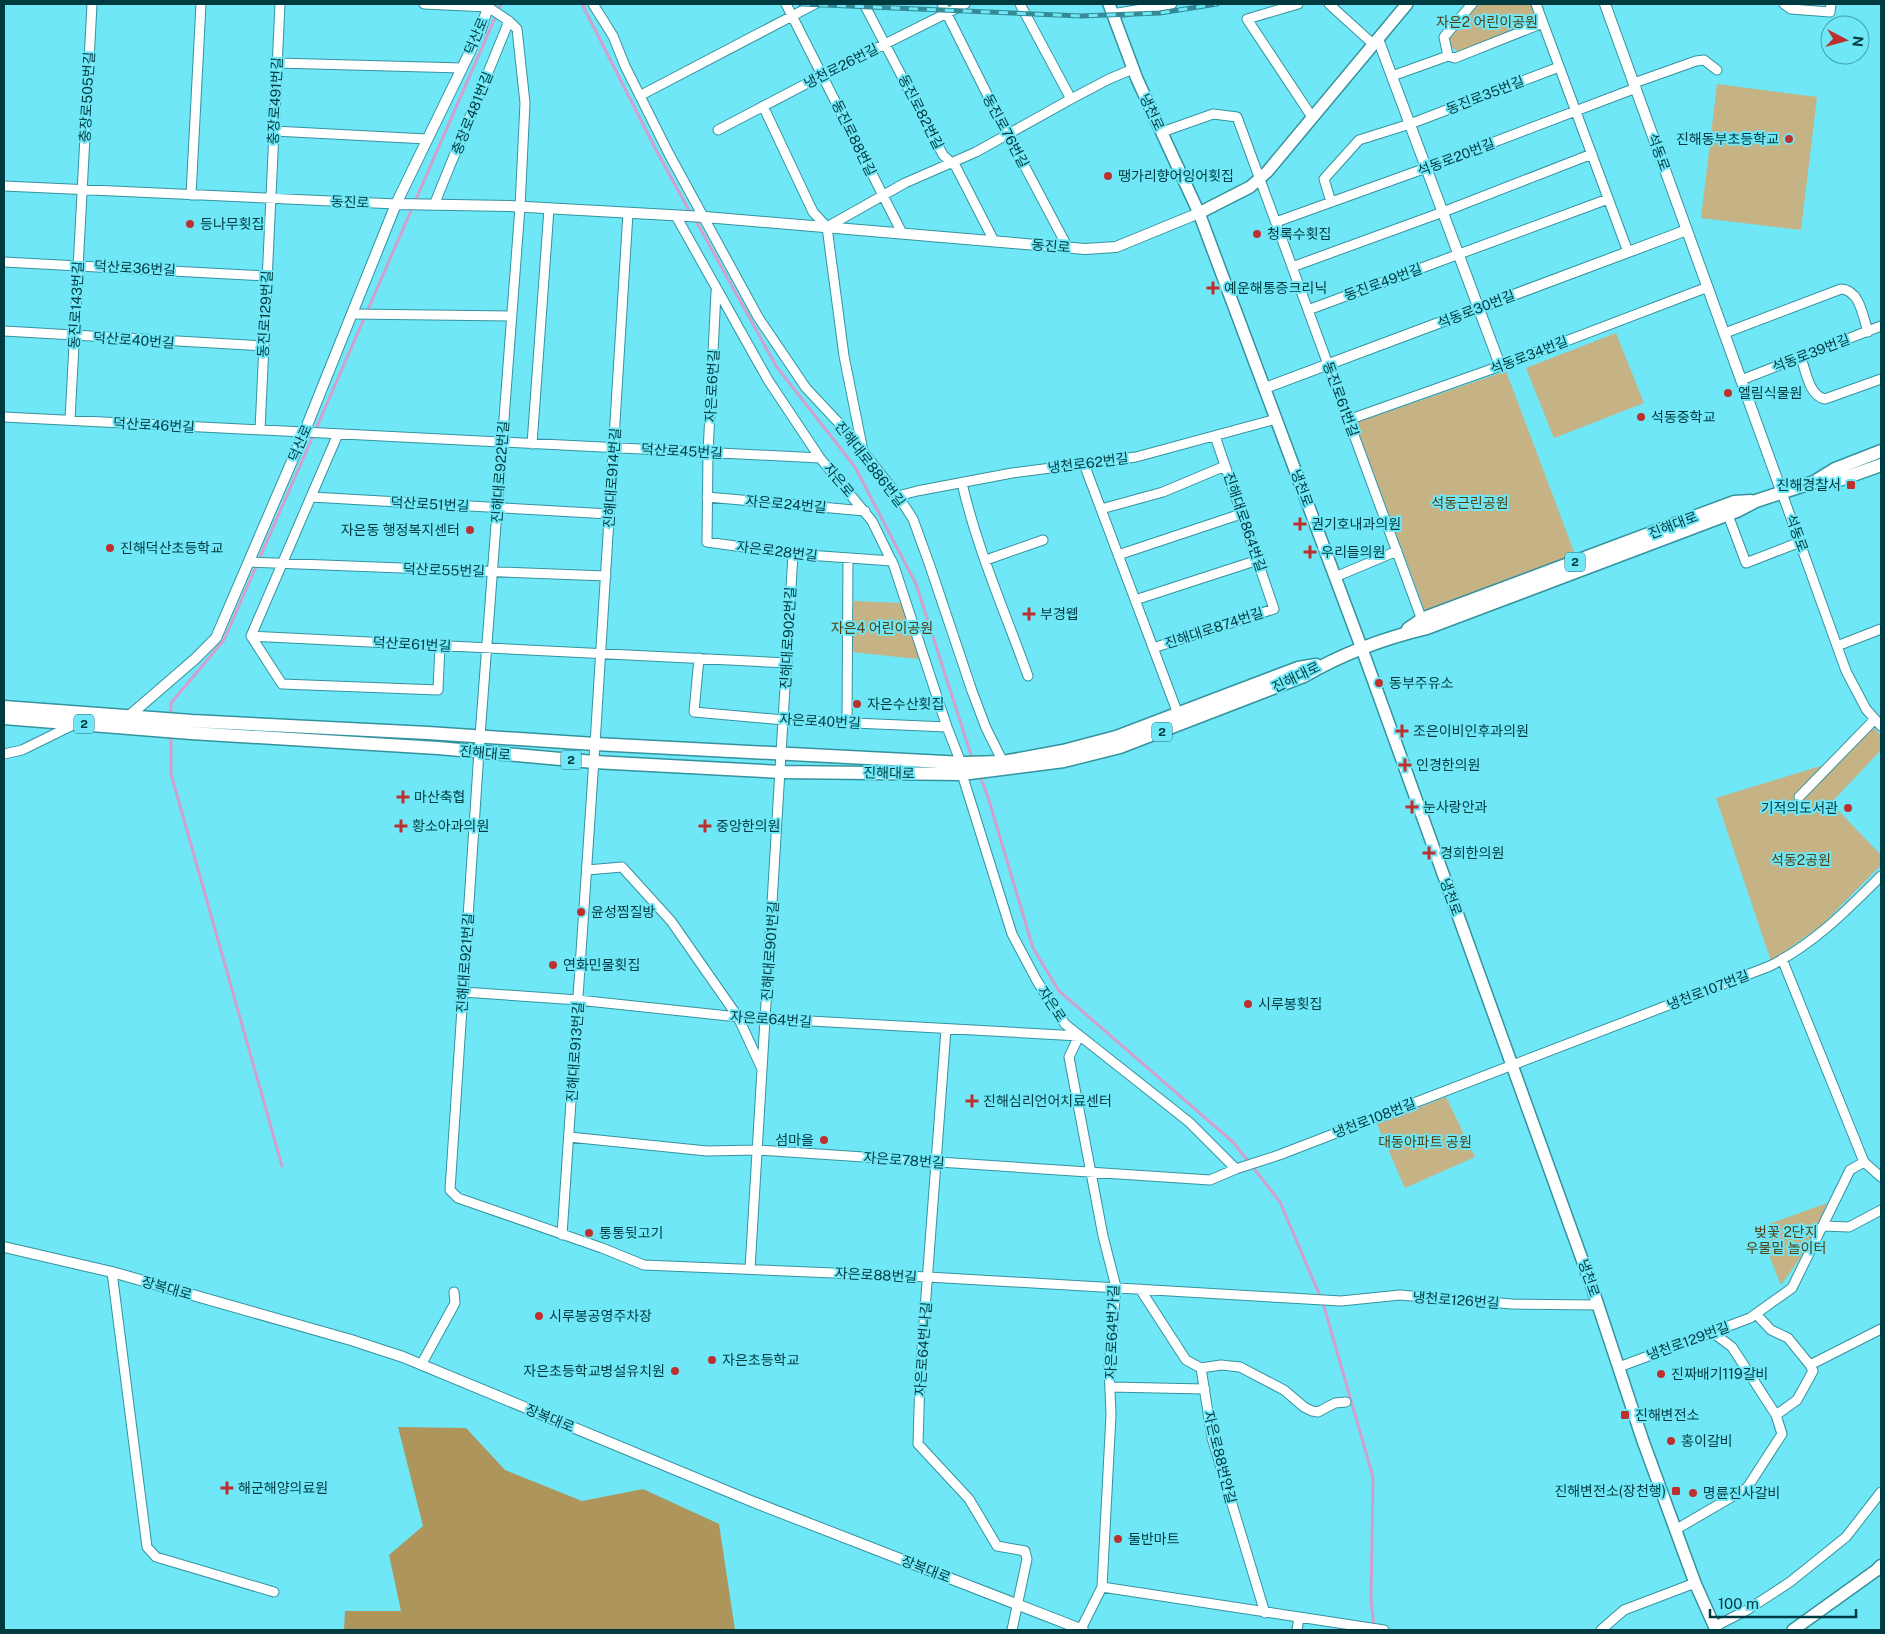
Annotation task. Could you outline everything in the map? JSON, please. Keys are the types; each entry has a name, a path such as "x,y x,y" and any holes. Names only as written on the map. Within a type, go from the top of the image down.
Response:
{"main road":[{"name":"동진로","path":"1199,213 1250,187 1267,172 1407,4"},
{"name":"냉천로","path":"1109,7 1133,69 1199,213 1265,388 1362,649 1512,1065 1598,1305 1675,1530 1715,1629"},
{"name":"2","path":"1325,663 1398,635 1427,628 1728,514 1756,501 1814,482 1835,469 1881,450"},
{"name":"2","path":"1814,482 1838,480 1881,465"},
{"name":"진해대로","path":"1398,635 1422,620 1734,502 1756,501"},
{"name":"진해대로","path":"988,766 1063,751 1116,737 1298,668 1325,663"},
{"name":"진해대로","path":"988,766 1064,761 1120,748 1304,676 1325,663"},
{"name":"진해대로","path":"4,707 192,721 595,744 782,752 963,768"},
{"name":"진해대로","path":"4,718 177,732 392,745 594,762 781,772 963,768"},
{"name":"2","path":"963,768 988,766"},
{"path":"1793,1630 1881,1569"}],"street":[{"name":"충장로505번길","path":"82,190 92,4"},
{"path":"191,195 201,4"},
{"name":"충장로491번길","path":"271,198 280,4"},
{"path":"424,4 489,6 518,29 525,103 520,207"},
{"name":"동진로88번길","path":"786,4 902,233"},
{"path":"644,92 814,4"},
{"name":"동진로76번길","path":"942,4 1068,248"},
{"name":"냉천로26번길","path":"718,130 965,4"},
{"path":"1020,4 1071,99"},
{"path":"1109,7 1172,4"},
{"path":"1298,4 1247,19 1312,118"},
{"path":"1329,4 1376,41 1392,76 1498,360 1506,364"},
{"path":"1448,56 1444,37 1472,4"},
{"path":"1536,4 1628,252"},
{"name":"석동로","path":"1605,4 1846,671 1866,709 1878,723"},
{"path":"1784,4 1791,9 1830,12 1831,4"},
{"name":"동진로82번길","path":"865,5 943,155 956,168 994,241"},
{"name":"덕산로","path":"129,716 216,638 304,433 396,204 481,29 489,6"},
{"name":"진해대로886번길","path":"594,6 613,36 643,102 758,317 806,388 850,435 863,454 898,496 913,519 972,691 986,728 1003,762"},
{"name":"충장로481번길","path":"434,205 510,21"},
{"path":"1392,76 1448,56 1455,58 1543,23"},
{"path":"1635,86 1696,61 1704,60 1717,70"},
{"name":"덕산로","path":"277,63 462,68"},
{"name":"동진로35번길","path":"1410,124 1559,67"},
{"path":"827,227 905,183 952,164 1109,79 1133,69"},
{"name":"석동로20번길","path":"1276,222 1426,168 1576,111 1635,86"},
{"path":"763,106 813,212 827,227 844,356 863,454"},
{"path":"1162,132 1213,114 1237,117 1260,178"},
{"path":"1331,202 1324,179 1359,140 1410,124"},
{"path":"274,131 427,139"},
{"path":"1292,267 1443,212 1592,154"},
{"name":"동진로61번길","path":"1260,178 1422,620"},
{"name":"동진로","path":"4,186 396,204 549,208 705,217 1068,248 1100,249 1116,247 1199,213"},
{"name":"동진로143번길","path":"70,420 82,190"},
{"name":"동진로129번길","path":"260,430 271,198"},
{"path":"1459,255 1608,199"},
{"name":"진해대로922번길","path":"480,736 520,207"},
{"path":"532,444 549,208"},
{"name":"진해대로914번길","path":"595,744 628,213"},
{"name":"자은로","path":"676,216 716,291 768,380 820,458 872,520 892,562 947,727 963,768 1012,934 1037,981 1064,1024 1189,1122 1236,1169"},
{"name":"석동로30번길","path":"1265,388 1687,230"},
{"name":"동진로49번길","path":"1308,310 1459,255"},
{"name":"덕산로36번길","path":"4,262 267,276"},
{"name":"석동로34번길","path":"1348,420 1506,364 1708,286"},
{"path":"1725,333 1841,289 1847,290 1856,296 1868,332"},
{"name":"자은로6번길","path":"706,542 706,497 716,291"},
{"path":"353,314 512,316"},
{"name":"석동로39번길","path":"1741,380 1881,326"},
{"name":"덕산로40번길","path":"4,331 264,346"},
{"path":"1801,358 1812,390 1818,398 1824,399 1881,379"},
{"name":"덕산로46번길","path":"4,417 304,433"},
{"name":"냉천로62번길","path":"898,496 1012,473 1136,457 1276,419"},
{"name":"덕산로45번길","path":"304,433 820,458"},
{"path":"338,434 251,636 282,684 438,690 440,645"},
{"name":"진해대로864번길","path":"1214,436 1274,609"},
{"name":"진해대로874번길","path":"1084,464 1178,714"},
{"path":"1101,510 1163,492 1225,466"},
{"path":"962,483 986,560 1028,676"},
{"name":"덕산로51번길","path":"311,496 610,514"},
{"name":"자은로24번길","path":"706,497 865,511"},
{"path":"1118,556 1242,514"},
{"path":"1728,514 1746,563 1800,542"},
{"path":"986,560 1043,540"},
{"name":"자은로28번길","path":"706,542 793,554 892,562"},
{"path":"1335,577 1397,551"},
{"name":"진해대로902번길","path":"782,752 793,554"},
{"path":"847,723 848,558"},
{"path":"1135,600 1258,560"},
{"name":"덕산로55번길","path":"249,562 606,576"},
{"name":"진해대로874번길","path":"1153,648 1274,609"},
{"path":"1837,646 1881,629"},
{"name":"덕산로61번길","path":"251,636 787,663"},
{"name":"자은로40번길","path":"699,658 694,712 784,720 947,727"},
{"path":"1799,797 1878,723"},
{"path":"4,754 22,750 75,724"},
{"name":"진해대로921번길","path":"450,1190 480,736"},
{"name":"진해대로913번길","path":"562,1234 595,744"},
{"name":"진해대로901번길","path":"750,1269 782,752"},
{"path":"587,870 622,866 671,922 738,1017 762,1070"},
{"name":"냉천로107번길","path":"1512,1065 1782,960 1836,921 1881,876"},
{"path":"1782,960 1864,1162 1881,1177"},
{"name":"자은로64번길","path":"463,992 578,1000 738,1017 1079,1036"},
{"name":"자은로64번나길","path":"946,1029 920,1376 918,1444 969,1499 997,1546 1025,1551 1027,1559 1016,1604"},
{"name":"자은로64번가길","path":"1079,1036 1069,1057 1103,1236 1116,1287 1109,1367 1111,1415 1102,1587 1082,1630"},
{"name":"냉천로108번길","path":"1236,1169 1512,1065"},
{"name":"자은로78번길","path":"569,1137 707,1151 757,1150 1210,1180 1236,1169"},
{"name":"냉천로129번길","path":"1619,1367 1750,1318 1792,1288 1850,1170 1864,1162"},
{"name":"자은로88번길","path":"450,1190 458,1198 602,1248 644,1265 928,1277 1315,1300"},
{"path":"1823,1226 1849,1227 1881,1210"},
{"name":"장복대로","path":"4,1247 112,1272 352,1340 421,1365 751,1502 1082,1630"},
{"path":"112,1272 147,1547 156,1558 274,1592"},
{"path":"1140,1289 1186,1360 1201,1368 1221,1365 1240,1367 1284,1390 1304,1407 1312,1411 1318,1412 1335,1403 1346,1402"},
{"path":"421,1365 456,1303 454,1292"},
{"name":"냉천로126번길","path":"1315,1300 1341,1302 1400,1295 1512,1304 1598,1305"},
{"path":"1756,1314 1771,1330 1788,1338 1812,1368"},
{"path":"1776,1415 1796,1400 1812,1368 1881,1328"},
{"path":"1675,1530 1747,1488 1782,1434 1776,1415 1732,1347 1712,1332"},
{"name":"자은로88번안길","path":"1201,1368 1212,1438 1265,1613"},
{"path":"1110,1387 1205,1390"},
{"name":"냉천로","path":"1715,1629 1790,1582 1839,1543 1846,1537 1881,1492"},
{"path":"1601,1630 1624,1610 1695,1583"},
{"path":"1102,1587 1384,1630"},
{"path":"1012,1630 1016,1604"},
{"path":"1297,1630 1299,1618"}],"green space":[{"name":"자은2 어린이공원","path":"1479,4 1531,4 1537,21 1459,52 1451,47 1447,40"},
{"path":"1717,84 1817,97 1801,230 1701,218"},
{"path":"1616,333 1644,403 1554,438 1526,368"},
{"name":"석동근린공원","path":"1506,371 1576,557 1425,611 1355,423"},
{"name":"자은4 어린이공원","path":"854,601 902,603 919,657 917,659 852,652"},
{"name":"석동2공원","path":"1873,727 1881,736 1881,750 1831,803 1881,855 1881,865 1822,925 1771,961 1716,798 1824,765 1835,766"},
{"name":"대동아파트 공원","path":"1446,1097 1475,1157 1405,1188 1377,1124"},
{"name":"벚꽃 2단지 우물밑 놀이터","path":"1827,1203 1808,1247 1781,1285 1758,1228"}],"shaded area":[{"path":"398,1427 466,1428 505,1470 582,1501 643,1489 719,1524 735,1630 344,1630 345,1611 401,1611 389,1555 423,1526"}],"waterway":[{"path":"171,716 171,703 224,640 501,4"},
{"path":"582,4 655,148 691,214"},
{"path":"695,219 776,366 855,467 916,584 972,758"},
{"path":"171,734 171,774 282,1166"},
{"path":"980,776 1033,948 1059,991 1233,1142 1280,1202 1323,1303 1373,1477 1371,1600 1374,1627"}],"railway":[{"path":"801,4 1081,16 1160,13 1217,4"}],"place":[{"name":"진해동부초등학교","path":"1789,139"},
{"name":"땡가리향어잉어횟집","path":"1108,176"},
{"name":"등나무횟집","path":"190,224"},
{"name":"청록수횟집","path":"1257,234"},
{"name":"예운해통증크리닉","path":"1213,288"},
{"name":"엘림식물원","path":"1728,393"},
{"name":"석동중학교","path":"1641,417"},
{"name":"진해경찰서","path":"1851,485"},
{"name":"권기호내과의원","path":"1300,524"},
{"name":"자은동 행정복지센터","path":"470,530"},
{"name":"진해덕산초등학교","path":"110,548"},
{"name":"우리들의원","path":"1310,552"},
{"name":"부경웹","path":"1029,614"},
{"name":"동부주유소","path":"1379,683"},
{"name":"자은수산횟집","path":"857,704"},
{"name":"조은이비인후과의원","path":"1402,731"},
{"name":"인경한의원","path":"1405,765"},
{"name":"마산축협","path":"403,797"},
{"name":"눈사랑안과","path":"1412,807"},
{"name":"기적의도서관","path":"1848,808"},
{"name":"황소아과의원","path":"401,826"},
{"name":"중앙한의원","path":"705,826"},
{"name":"경희한의원","path":"1429,853"},
{"name":"윤성찜질방","path":"581,912"},
{"name":"연화민물횟집","path":"553,965"},
{"name":"시루봉횟집","path":"1248,1004"},
{"name":"진해심리언어치료센터","path":"972,1101"},
{"name":"섬마을","path":"824,1140"},
{"name":"통통뒷고기","path":"589,1233"},
{"name":"시루봉공영주차장","path":"539,1316"},
{"name":"자은초등학교","path":"712,1360"},
{"name":"자은초등학교병설유치원","path":"675,1371"},
{"name":"진짜배기119갈비","path":"1661,1374"},
{"name":"진해변전소","path":"1625,1415"},
{"name":"홍이갈비","path":"1671,1441"},
{"name":"해군해양의료원","path":"227,1488"},
{"name":"진해변전소(장천행)","path":"1676,1491"},
{"name":"명륜진사갈비","path":"1693,1493"},
{"name":"둘반마트","path":"1118,1539"}]}
